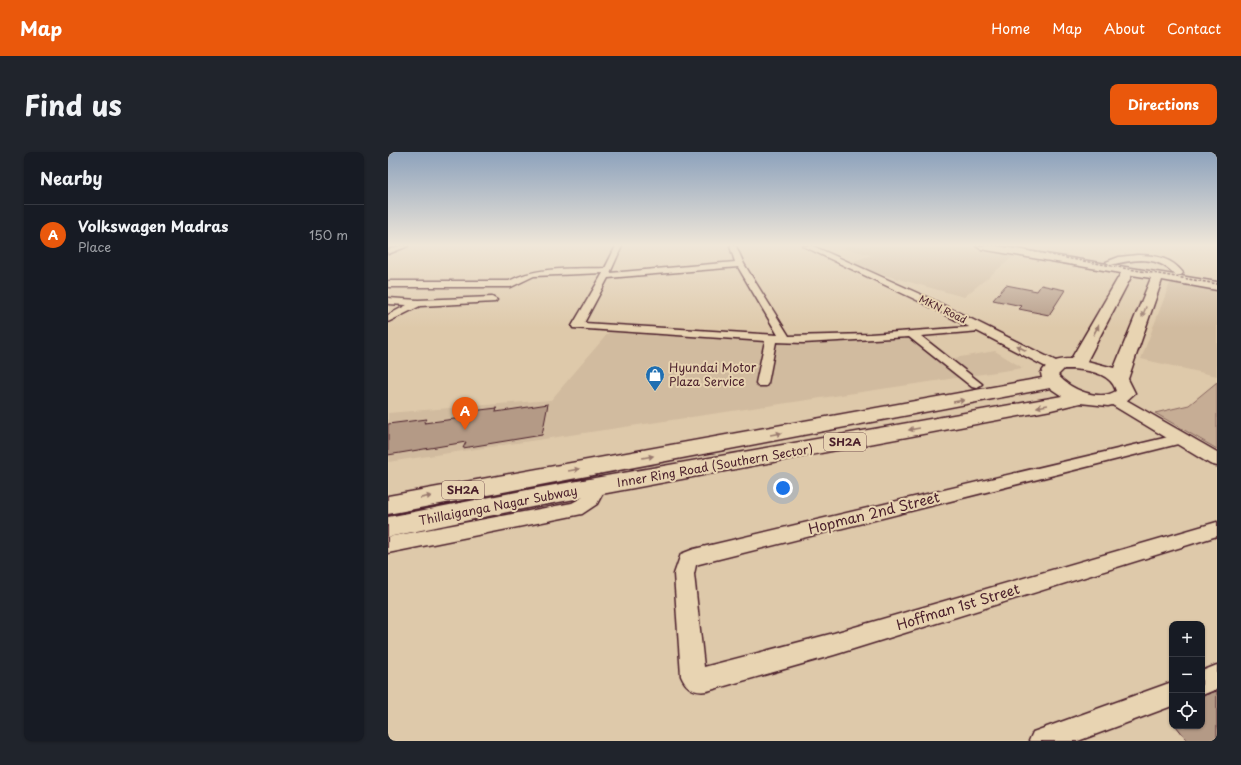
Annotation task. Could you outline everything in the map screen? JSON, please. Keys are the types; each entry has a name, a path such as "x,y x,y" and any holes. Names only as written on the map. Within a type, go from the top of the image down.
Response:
{"main road":[{"path":"1077,364 1127,273"},
{"path":"1143,273 1217,286"},
{"path":"1181,273 1217,279"},
{"path":"1115,400 1126,393 1126,386 1119,379 1158,276"},
{"name":"Inner Ring Road (Southern Sector)","path":"605,479 1054,374 1077,364 1108,372 1119,379"},
{"name":"Inner Ring Road (Southern Sector)","path":"1054,374 1064,390 1080,397 1098,400 1115,400"},
{"name":"Inner Ring Road (Southern Sector)","path":"605,479 1051,404 1080,397"},
{"name":"Thillaiganga Nagar Subway","path":"388,504 605,479"},
{"name":"Thillaiganga Nagar Subway","path":"388,527 605,479"}],"street":[{"path":"388,284 511,284 523,277 533,274 570,273"},
{"path":"605,273 577,326 819,340 980,328"},
{"path":"746,273 786,339"},
{"name":"MKN Road","path":"865,273 980,328 1054,374"},
{"path":"388,301 418,303 492,300"},
{"path":"388,319 418,303"},
{"path":"912,334 976,384"},
{"path":"762,383 771,338"},
{"path":"1115,400 1217,460"},
{"name":"Hopman 2nd Street","path":"698,680 693,676 691,669 684,574 688,560 694,557 1181,439"},
{"path":"388,545 576,509 591,500 605,479"},
{"name":"Hoffman 1st Street","path":"698,680 706,680 834,644 1217,529"},
{"path":"1205,682 1217,677"},
{"path":"1042,741 1169,695"}],"shaded area":[{"path":"878,273 993,273 964,297"},
{"path":"1175,281 1217,289 1217,376 1141,359 1170,283"},
{"path":"609,332 780,343 912,336 943,360 995,351 1023,368 388,462 388,413 551,400"},
{"path":"1217,382 1217,449 1155,413 1189,405"}],"building":[{"path":"1006,285 1037,291 1041,285 1065,290 1049,315 1019,309 1022,306 993,300"},
{"path":"548,404 542,435 463,448 466,442 388,455 388,424 427,419 424,423 462,418 464,412 497,408 496,412"},
{"path":"1217,691 1217,741 1188,741 1178,729 1205,729 1205,695"}],"railway":[{"path":"1156,273 1217,284"}],"place":[{"name":"Hyundai Motor Plaza Service","path":"655,392"},
{"name":"Volkswagen Madras","path":"465,430"}]}
